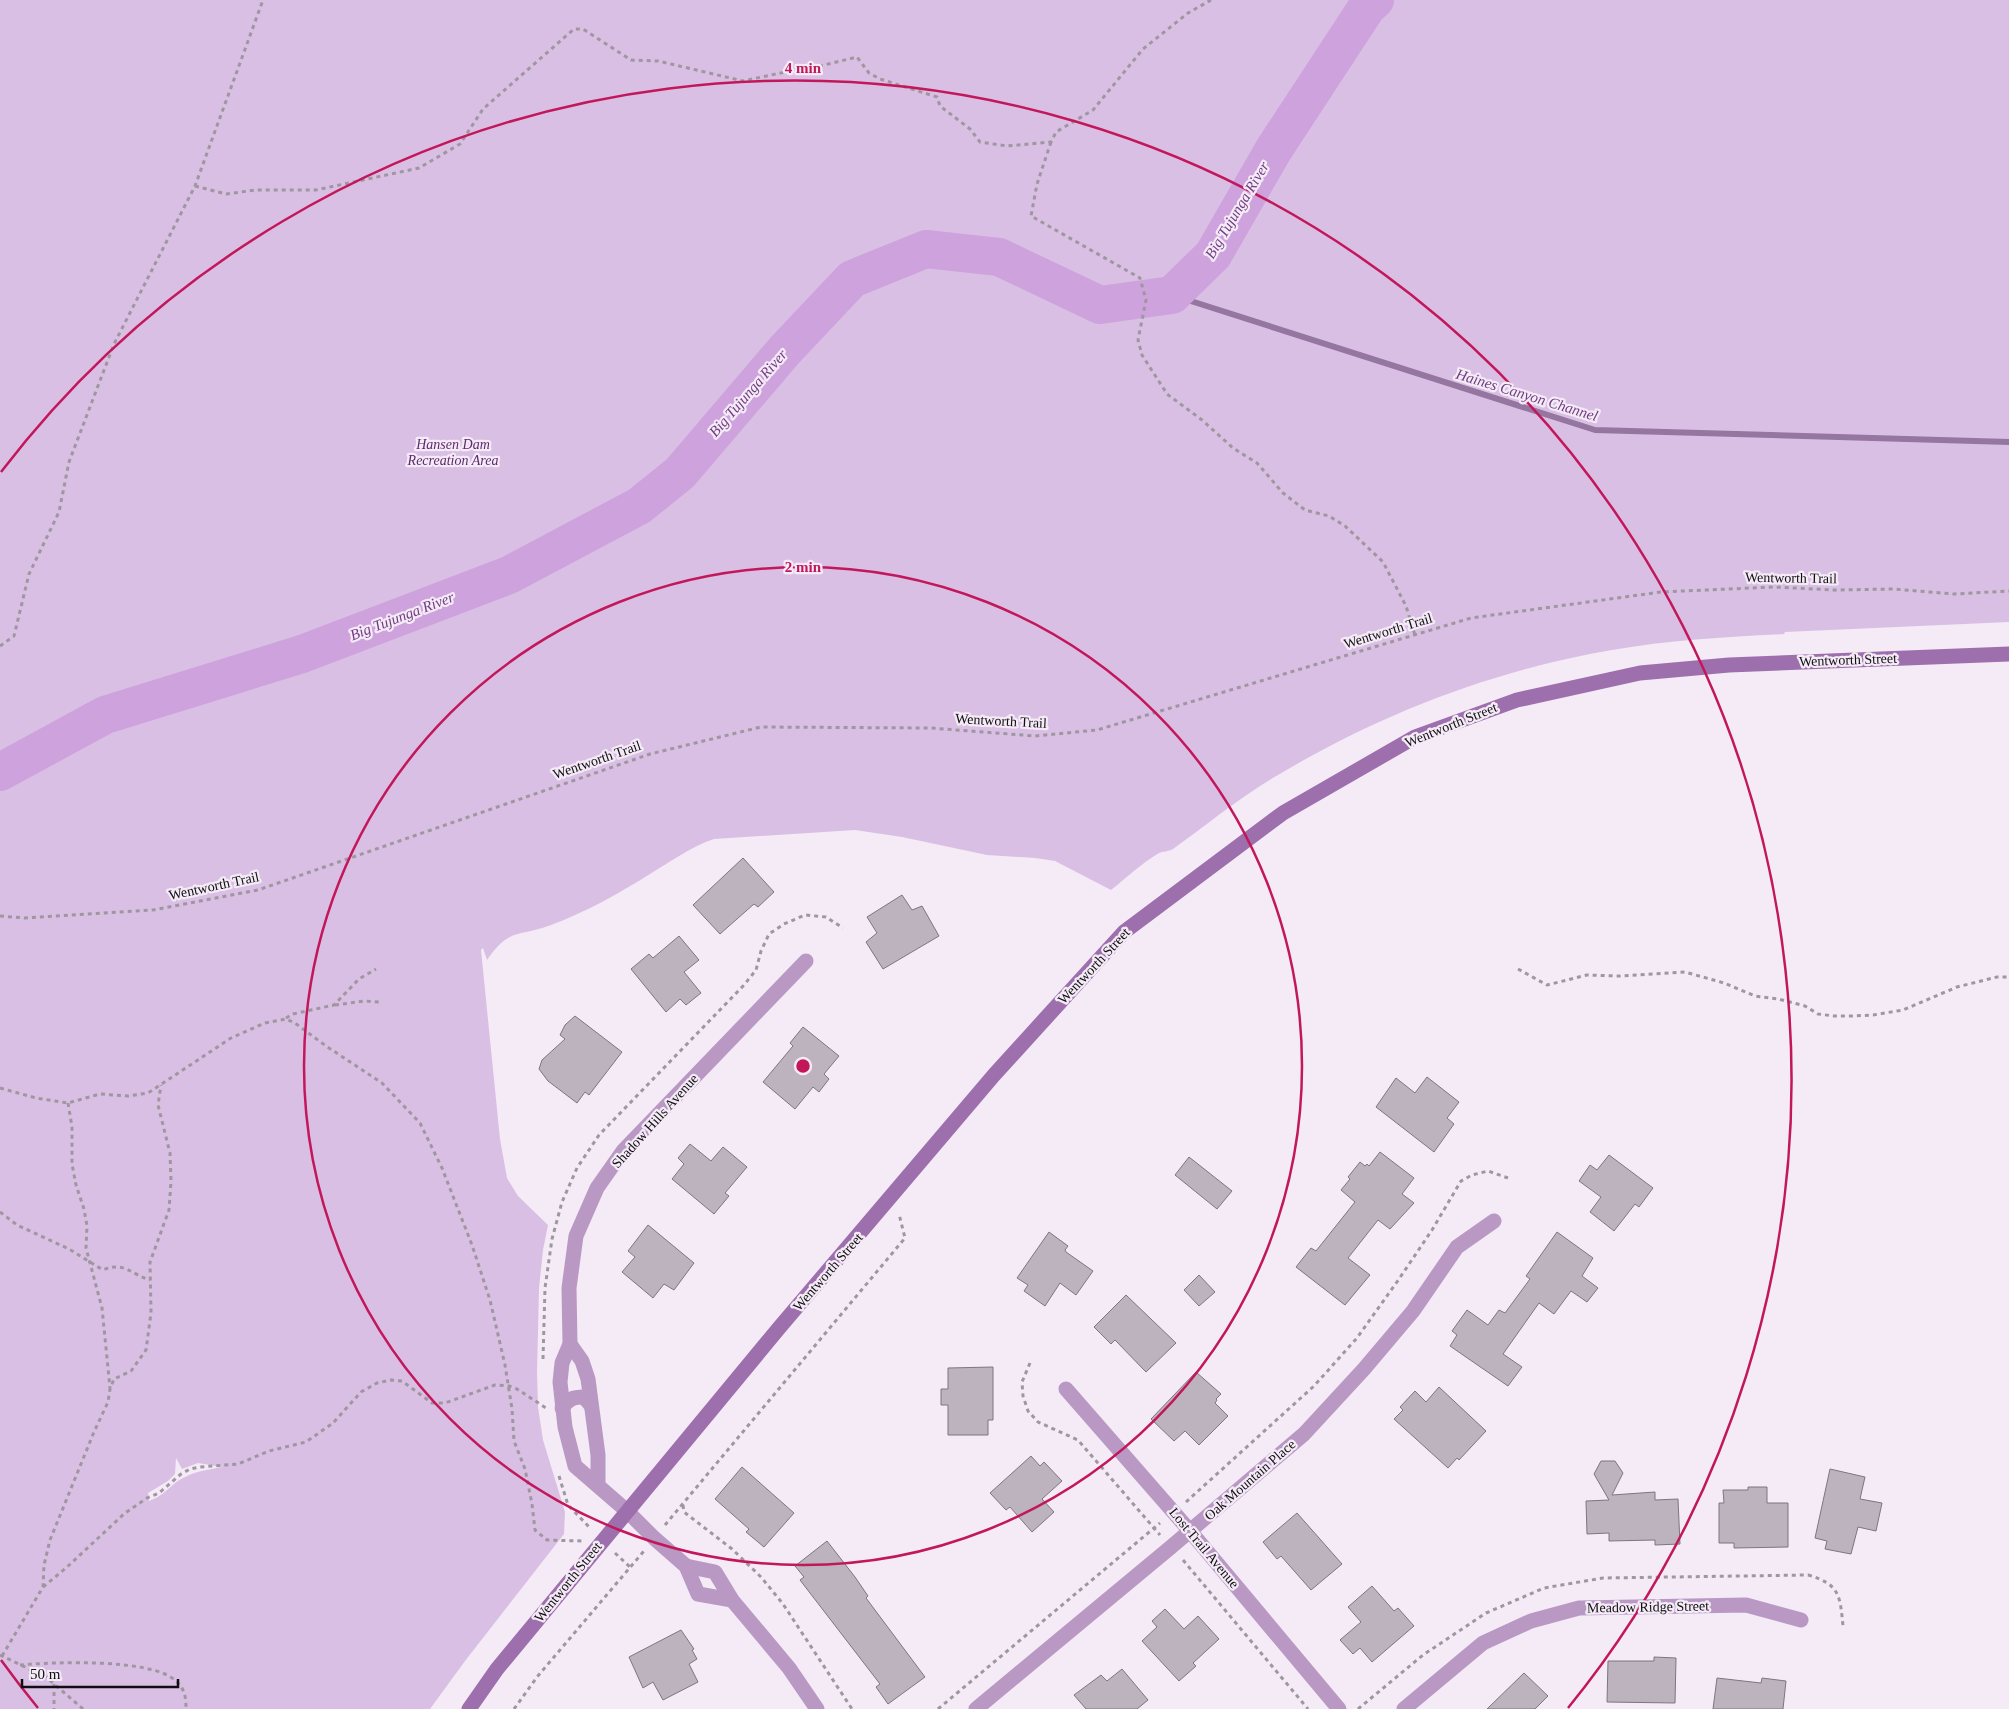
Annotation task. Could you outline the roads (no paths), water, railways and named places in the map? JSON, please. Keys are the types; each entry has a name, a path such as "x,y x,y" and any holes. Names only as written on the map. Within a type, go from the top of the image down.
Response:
{"main road":[{"name":"Wentworth Street","path":"469,1709 497,1669 602,1541 779,1328 994,1075 1124,932 1283,813 1415,737 1518,700 1640,673 1729,665 2009,654"}],"street":[{"name":"Shadow Hills Avenue","path":"686,1566 575,1466 564,1427 560,1382 562,1363 570,1344 569,1288 576,1236 597,1188 623,1152 806,961"},
{"name":"Oak Mountain Place","path":"976,1709 1304,1434 1364,1369 1413,1311 1457,1247 1494,1221"},
{"path":"570,1344 582,1361 588,1379 598,1455 598,1485"},
{"name":"Lost Trail Avenue","path":"1066,1389 1190,1531 1339,1709"},
{"path":"562,1408 568,1400 575,1397 584,1398 590,1404"},
{"path":"686,1566 698,1594 732,1600"},
{"path":"686,1566 715,1572 732,1600 789,1668 817,1709"},
{"name":"Meadow Ridge Street","path":"1404,1709 1483,1643 1531,1621 1579,1608 1746,1606 1801,1620"}],"waterway":[{"name":"Big Tujunga River","path":"0,772 105,715 302,654 509,575 639,506 680,473 785,350 852,279 926,249 999,257 1100,305 1172,295 1213,255 1274,149 1367,7 1375,0"},
{"name":"Haines Canyon Channel","path":"1172,295 1595,430 2009,442"}],"park label":[{"name":"Hansen Dam Recreation Area","path":"453,452"}]}
